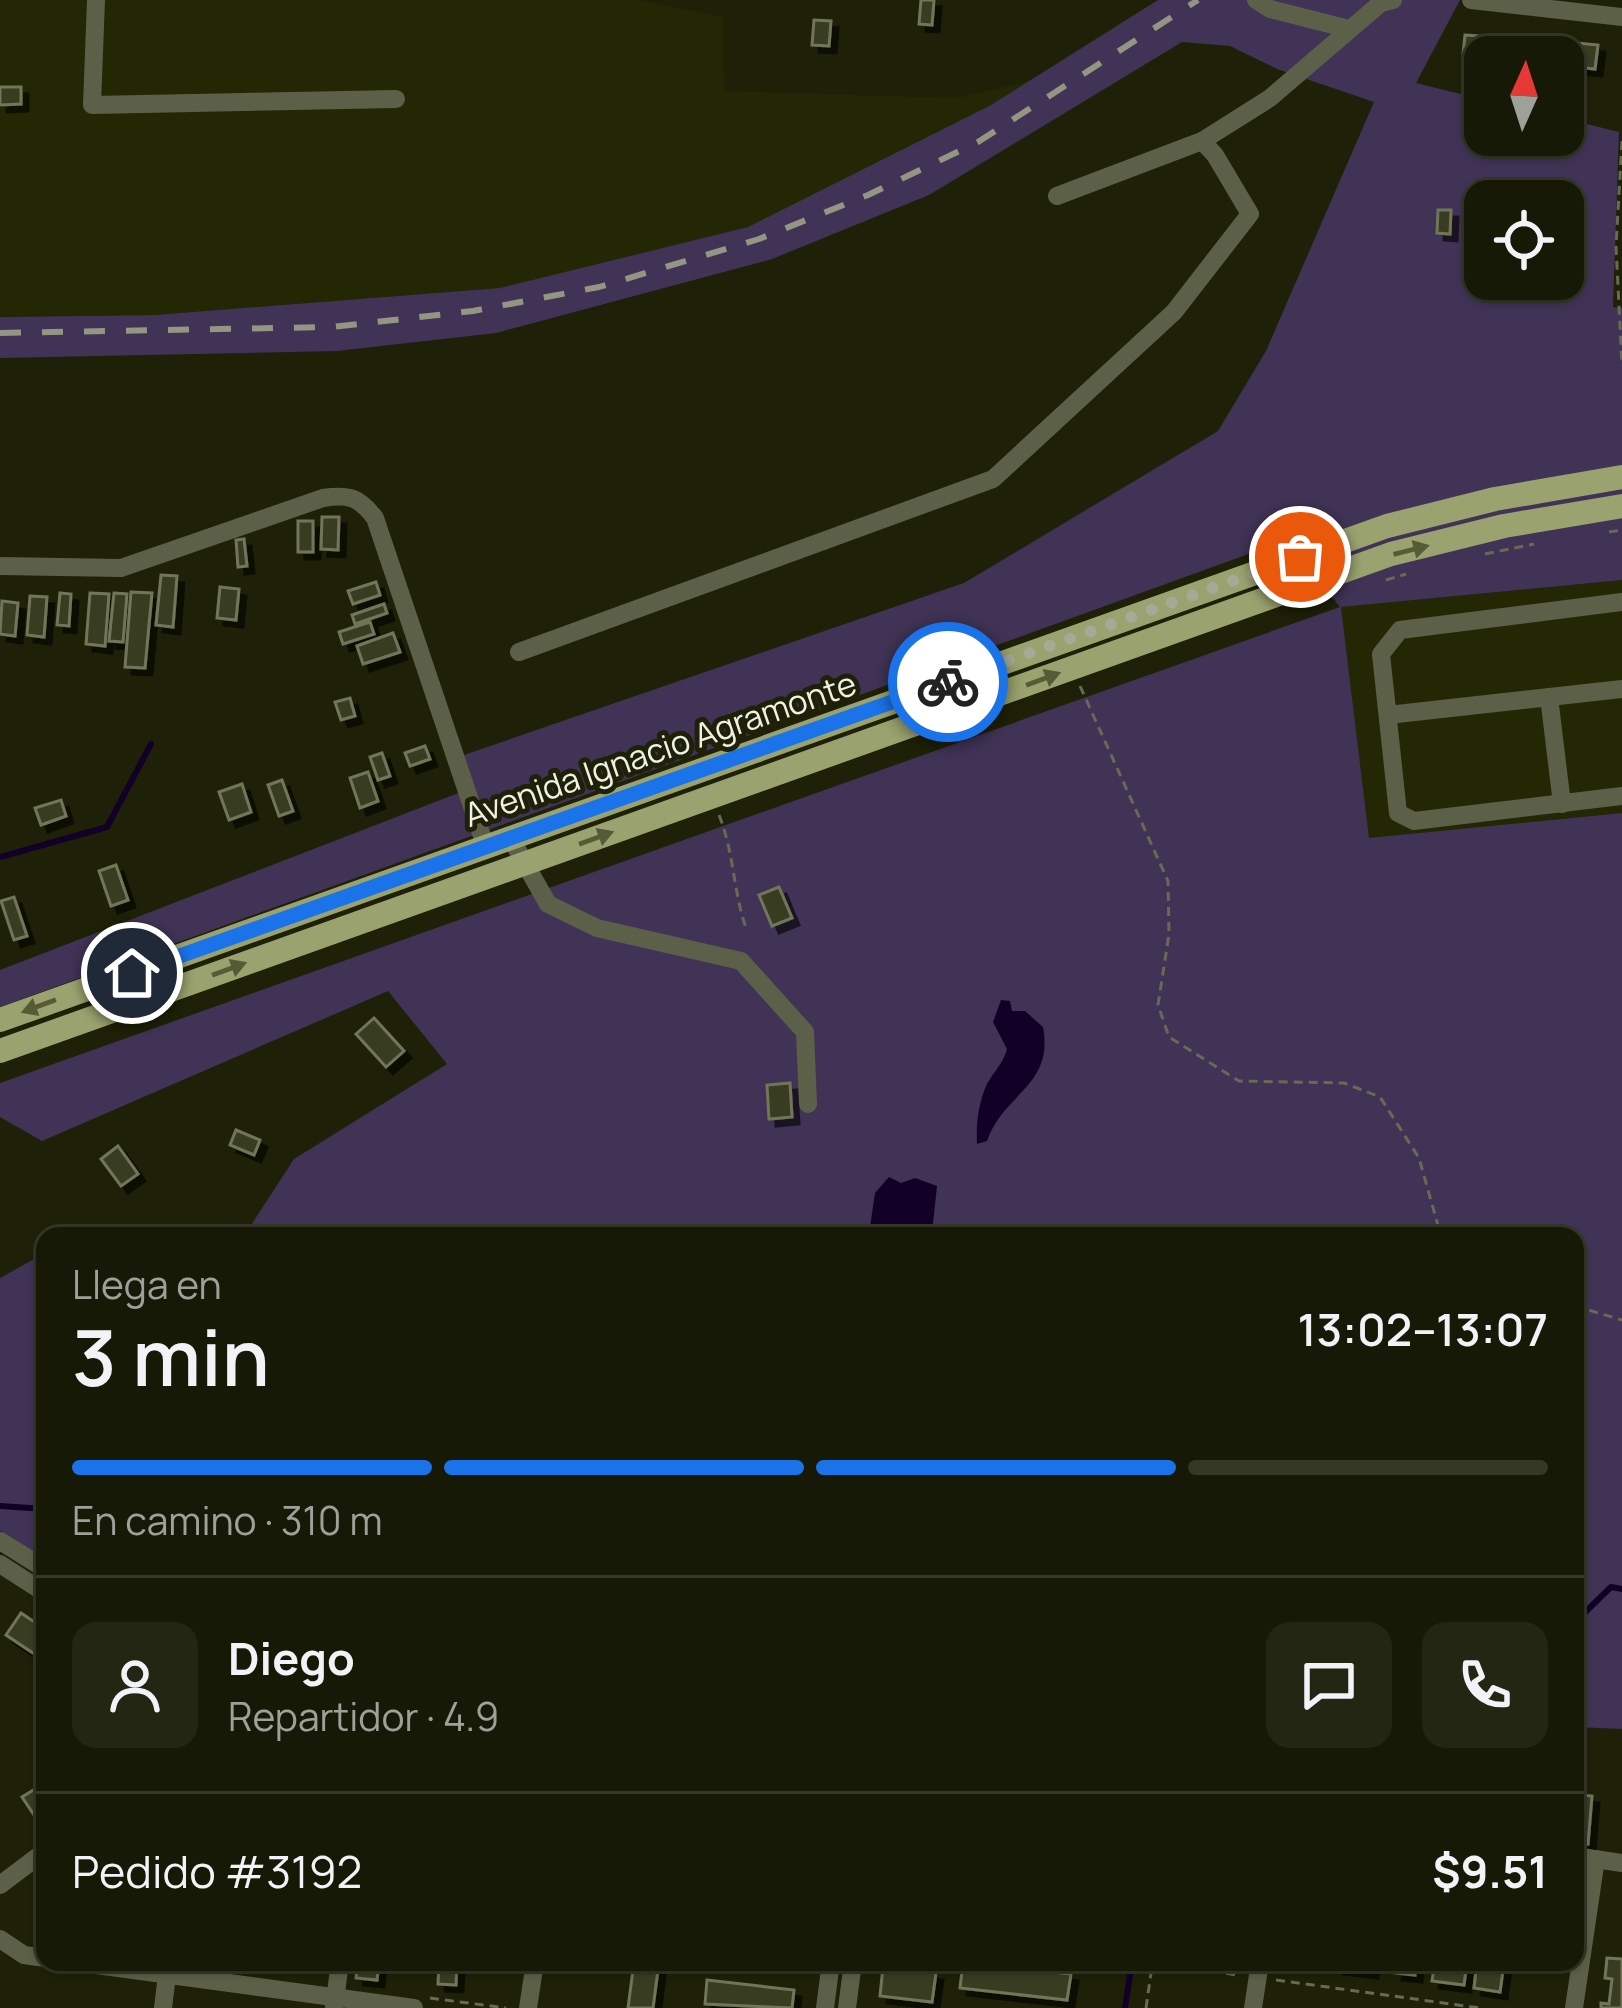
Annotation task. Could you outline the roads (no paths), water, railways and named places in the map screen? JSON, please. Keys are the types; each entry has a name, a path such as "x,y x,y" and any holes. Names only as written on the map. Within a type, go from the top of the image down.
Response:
{"main road":[{"name":"Avenida Ignacio Agramonte","path":"0,1020 1387,526 1622,477"},
{"name":"Avenida Ignacio Agramonte","path":"0,1051 1391,554 1504,526 1622,506"}],"street":[{"path":"96,0 92,105 396,99"},
{"path":"1256,0 1270,9 1348,29"},
{"path":"1057,196 1202,141 1270,98 1348,29 1381,3 1394,0"},
{"path":"1471,0 1622,17"},
{"path":"519,652 993,478 1174,312 1250,214 1202,141"},
{"path":"0,566 121,568 323,498 344,494 362,499 375,518 485,845"},
{"path":"1622,602 1400,630 1381,654 1399,813 1404,817 1414,821 1622,796"},
{"path":"1388,716 1622,689"},
{"path":"1549,698 1562,803"},
{"path":"510,837 548,904 597,928 741,962 805,1031 808,1104"},
{"path":"0,1541 36,1563"},
{"path":"0,1564 36,1587"},
{"path":"1584,1857 1622,1863"},
{"path":"0,1885 36,1858"},
{"path":"1584,1940 1596,1859"},
{"path":"0,1940 36,1957"},
{"path":"138,1971 335,2002 414,2008"},
{"path":"335,2002 339,1971"},
{"path":"528,2008 534,1971"},
{"path":"825,2008 830,1971"},
{"path":"847,2008 852,1971"},
{"path":"1253,2008 1258,1971"},
{"path":"1574,2008 1579,1971"},
{"path":"163,2008 167,1975"}],"waterway":[{"path":"0,857 107,827 151,744"},
{"path":"0,1506 36,1508"},
{"path":"1584,1613 1611,1587 1622,1589"},
{"path":"1125,2008 1131,1971"}],"railway":[{"path":"0,333 332,327 473,311 599,287 759,239 868,195 978,142 1198,0"}]}
